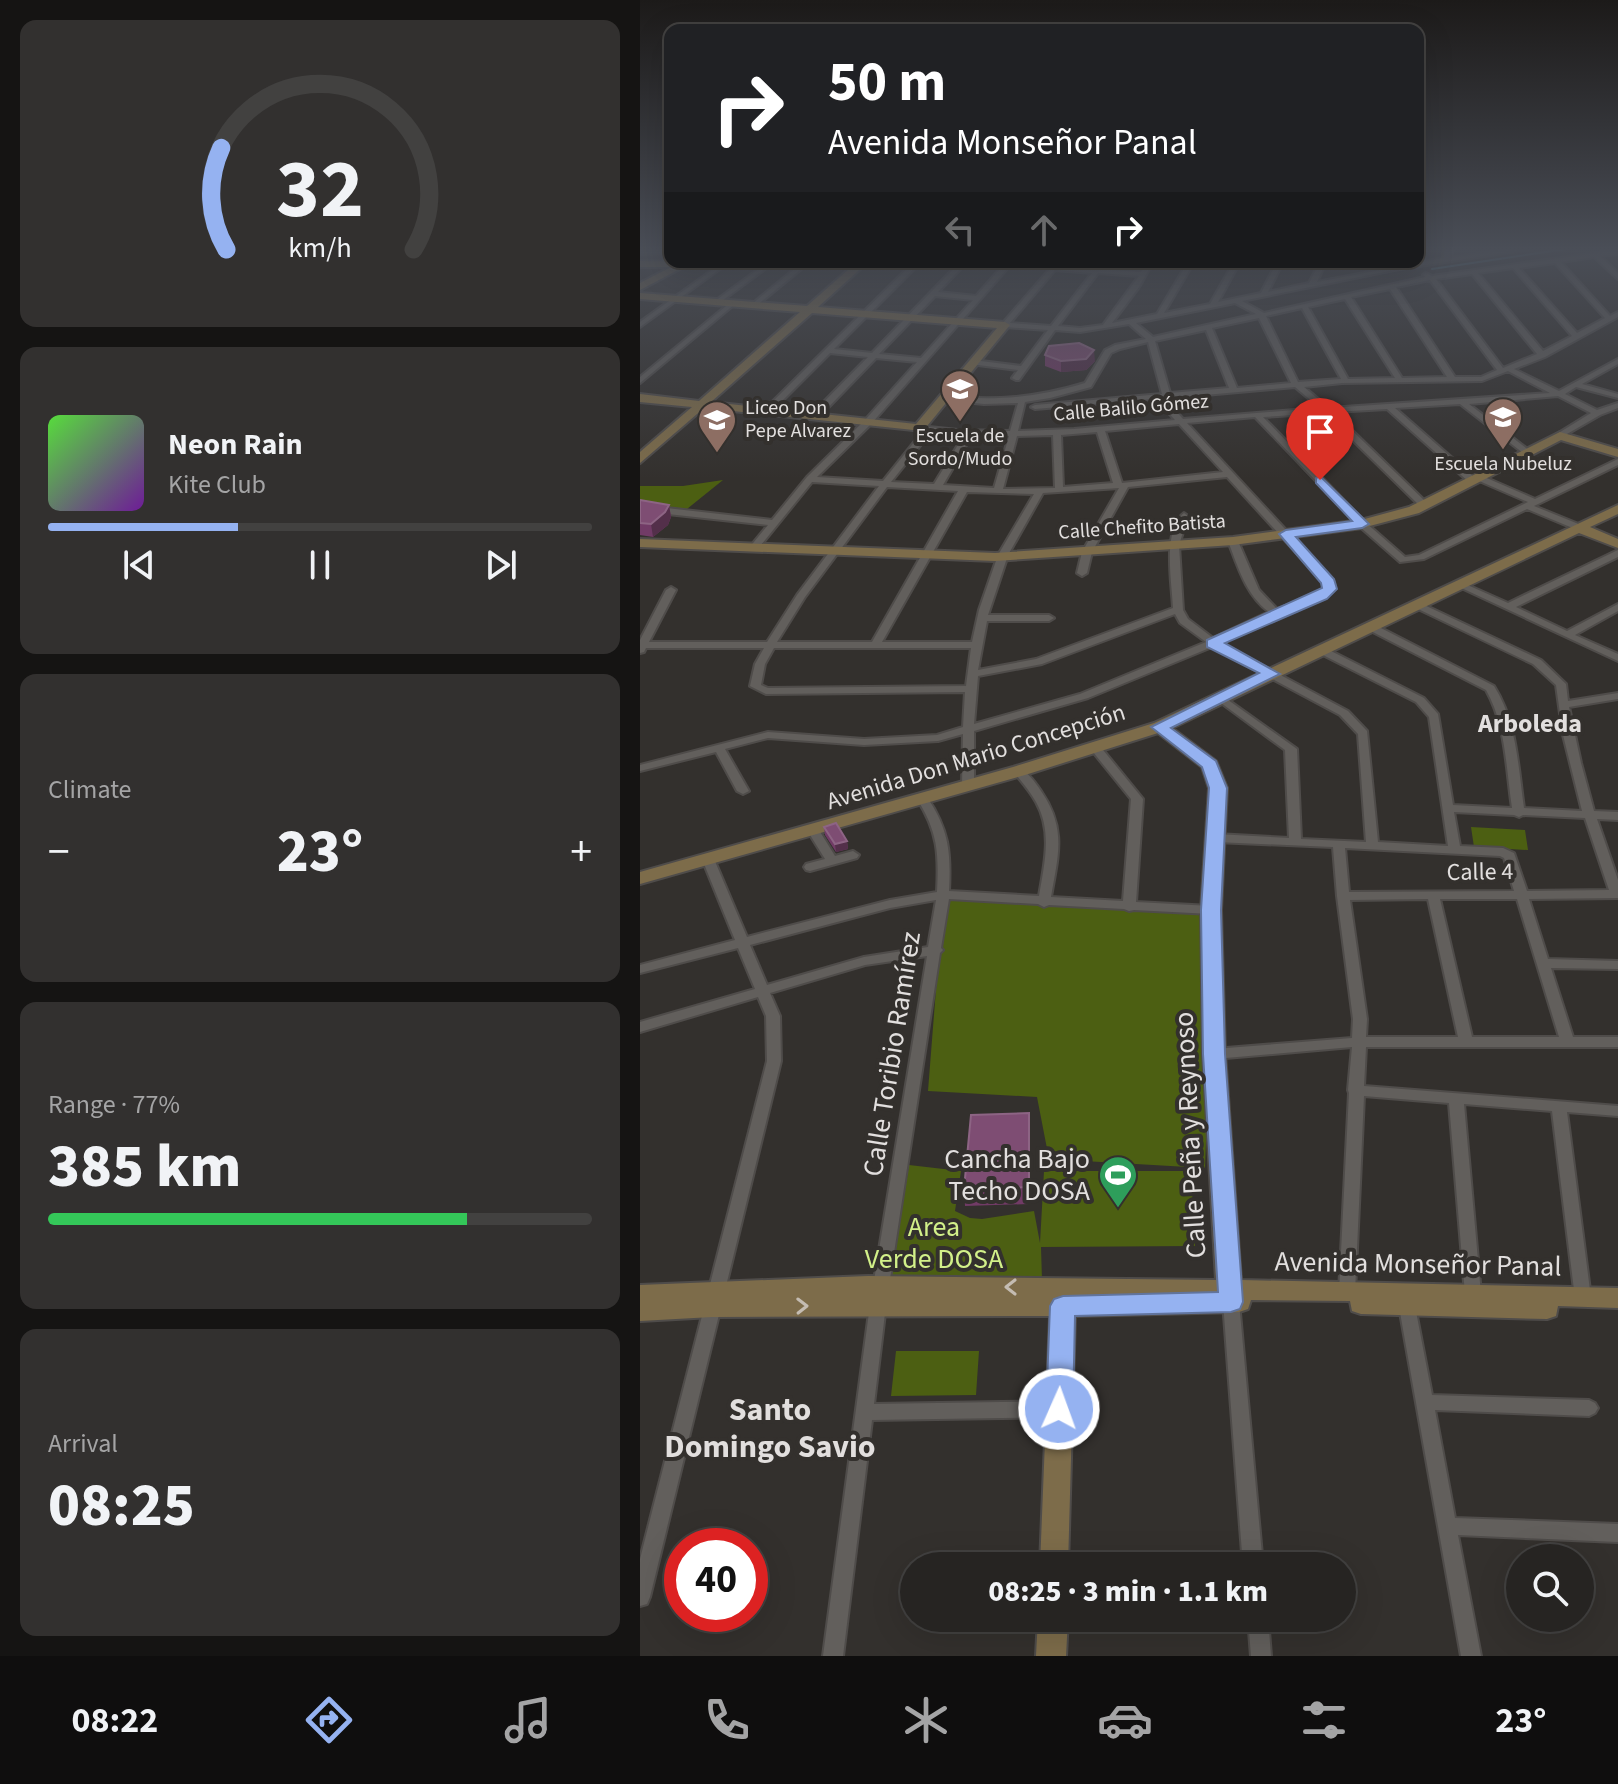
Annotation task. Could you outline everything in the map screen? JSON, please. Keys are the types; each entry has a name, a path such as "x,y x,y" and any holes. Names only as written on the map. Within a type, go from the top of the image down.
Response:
{"street":[{"path":"640,381 708,324"},
{"path":"640,451 790,324"},
{"path":"766,412 855,324"},
{"path":"814,417 905,324"},
{"path":"754,548 810,479 868,422 956,324"},
{"path":"994,324 1080,330 1117,324"},
{"path":"1016,378 1054,324"},
{"path":"640,768 768,735 901,742 938,738 1084,696 1322,596 1330,589 1329,582 1171,411 1151,339 1134,324"},
{"path":"1022,406 1088,385 1108,352 1216,324"},
{"path":"1266,324 1295,384 1424,505"},
{"path":"1315,324 1346,381"},
{"path":"1365,324 1400,380"},
{"path":"1417,324 1452,379"},
{"path":"1468,324 1505,371 1597,413"},
{"path":"1517,324 1542,355"},
{"path":"1566,324 1576,336"},
{"path":"942,401 1022,406 1346,381 1482,379 1542,355 1600,324"},
{"path":"969,689 766,691 755,686 767,645 942,401 1005,325"},
{"path":"1208,326 1234,390"},
{"path":"830,351 923,360"},
{"name":"Calle Balilo Gómez","path":"640,398 969,433 1057,434 1559,394 1618,361"},
{"path":"973,362 1023,368"},
{"path":"1576,385 1618,396"},
{"path":"1463,403 1527,453"},
{"path":"640,459 698,404"},
{"name":"Calle Chefito Batista","path":"642,545 1003,556 1233,541 1362,524 1424,505 1560,436 1597,413 1618,405"},
{"path":"998,491 1022,406"},
{"path":"1390,408 1476,479 1618,544"},
{"path":"1258,416 1397,558 1411,561 1618,462"},
{"path":"1082,573 1087,552 1121,485 1101,432"},
{"path":"937,487 969,433"},
{"path":"1057,434 1059,490"},
{"path":"1560,436 1618,453"},
{"path":"810,479 1040,491 1230,474"},
{"path":"875,645 964,489"},
{"path":"968,786 969,689 977,645 1003,556 1040,491"},
{"path":"640,508 774,523"},
{"name":"Avenida Don Mario Concepción","path":"640,878 968,786 1160,727 1618,509"},
{"path":"1184,516 1174,545 1178,610 1184,621 1213,643 1359,724 1363,733 1372,844"},
{"path":"1233,541 1254,591 1262,604 1276,613"},
{"path":"1508,607 1618,553"},
{"path":"1460,585 1618,658"},
{"path":"671,590 641,647 977,645"},
{"path":"1417,605 1537,662 1561,684 1563,705 1591,816 1618,894"},
{"path":"1567,635 1618,607"},
{"path":"972,674 1038,662 1178,610"},
{"path":"984,618 1049,618"},
{"path":"1371,627 1479,680 1497,696 1519,813"},
{"path":"1323,651 1391,684 1429,708 1434,716 1454,848"},
{"path":"1221,698 1291,749 1295,841"},
{"path":"1563,705 1616,699"},
{"name":"Calle Peña y Reynoso","path":"1160,727 1210,765 1218,788 1211,910 1214,1054 1252,1552"},
{"path":"1095,747 1137,799 1129,907"},
{"path":"719,748 743,791"},
{"path":"1019,771 1043,798 1051,816 1053,836 1044,903"},
{"name":"Calle Toribio Ramírez","path":"833,1656 879,1296 943,895 945,843 939,822 923,799"},
{"path":"1447,808 1618,816"},
{"path":"813,830 832,861"},
{"path":"1216,838 1454,848 1503,852 1510,856 1567,1041"},
{"path":"1339,843 1360,1019 1347,1292"},
{"path":"810,867 853,855"},
{"path":"640,1597 646,1542 714,1298 774,1061 773,1016 708,859"},
{"name":"Calle 4","path":"1343,896 1618,894"},
{"path":"640,969 890,904 943,895 1211,910"},
{"path":"1433,895 1466,1040"},
{"path":"640,1027 864,961 936,950"},
{"path":"1544,963 1618,965"},
{"path":"1214,1054 1359,1042 1618,1042"},
{"path":"1355,1090 1618,1111"},
{"path":"1456,1098 1473,1294"},
{"path":"1559,1105 1583,1298"},
{"name":"Avenida Monseñor Panal","path":"1230,1296 1347,1292 1618,1311"},
{"name":"Avenida Monseñor Panal","path":"640,1295 714,1298 1406,1298 1473,1294 1618,1298"},
{"path":"1054,1552 1063,1297"},
{"name":"Avenida Monseñor Panal","path":"640,1311 714,1298"},
{"path":"1406,1298 1471,1656"},
{"path":"1424,1402 1589,1408"},
{"path":"864,1412 1059,1409"},
{"path":"1447,1526 1618,1533"},
{"path":"1051,1656 1052,1632"},
{"path":"1259,1632 1261,1656"}],"green space":[{"path":"723,480 687,509 640,504 640,486 683,486"},
{"path":"1471,827 1525,830 1528,850 1474,847"},
{"path":"943,900 1204,911 1213,962 1205,1168 1049,1159 1037,1097 928,1091"},
{"name":"Area Verde DOSA","path":"909,1165 961,1171 955,1211 970,1218 1034,1211 1040,1243 1044,1171 1191,1171 1195,1246 1041,1247 1042,1280 891,1277"},
{"path":"896,1351 979,1351 976,1395 891,1396"}],"building":[{"path":"1079,343 1094,350 1086,359 1061,361 1045,355 1049,346"},
{"path":"640,500 669,505 651,524 640,523"},
{"path":"836,823 847,841 835,844 824,827"},
{"path":"1029,1113 1029,1187 964,1189 971,1115"}],"place":[{"name":"Escuela de Sordo/Mudo","path":"960,423"},
{"name":"Escuela Nubeluz","path":"1503,451"},
{"name":"Liceo Don Pepe Alvarez","path":"717,454"},
{"name":"Cancha Bajo Techo DOSA","path":"1118,1209"}],"district":[{"name":"Arboleda","path":"1530,723"},
{"name":"Santo Domingo Savio","path":"770,1428"}],"route":[{"path":"1059,1409 1063,1306 1231,1302 1214,1054 1211,910 1218,788 1210,765 1160,727 1272,674 1213,643 1276,613 1322,596 1330,589 1329,582 1286,534 1362,524 1320,480"}]}
